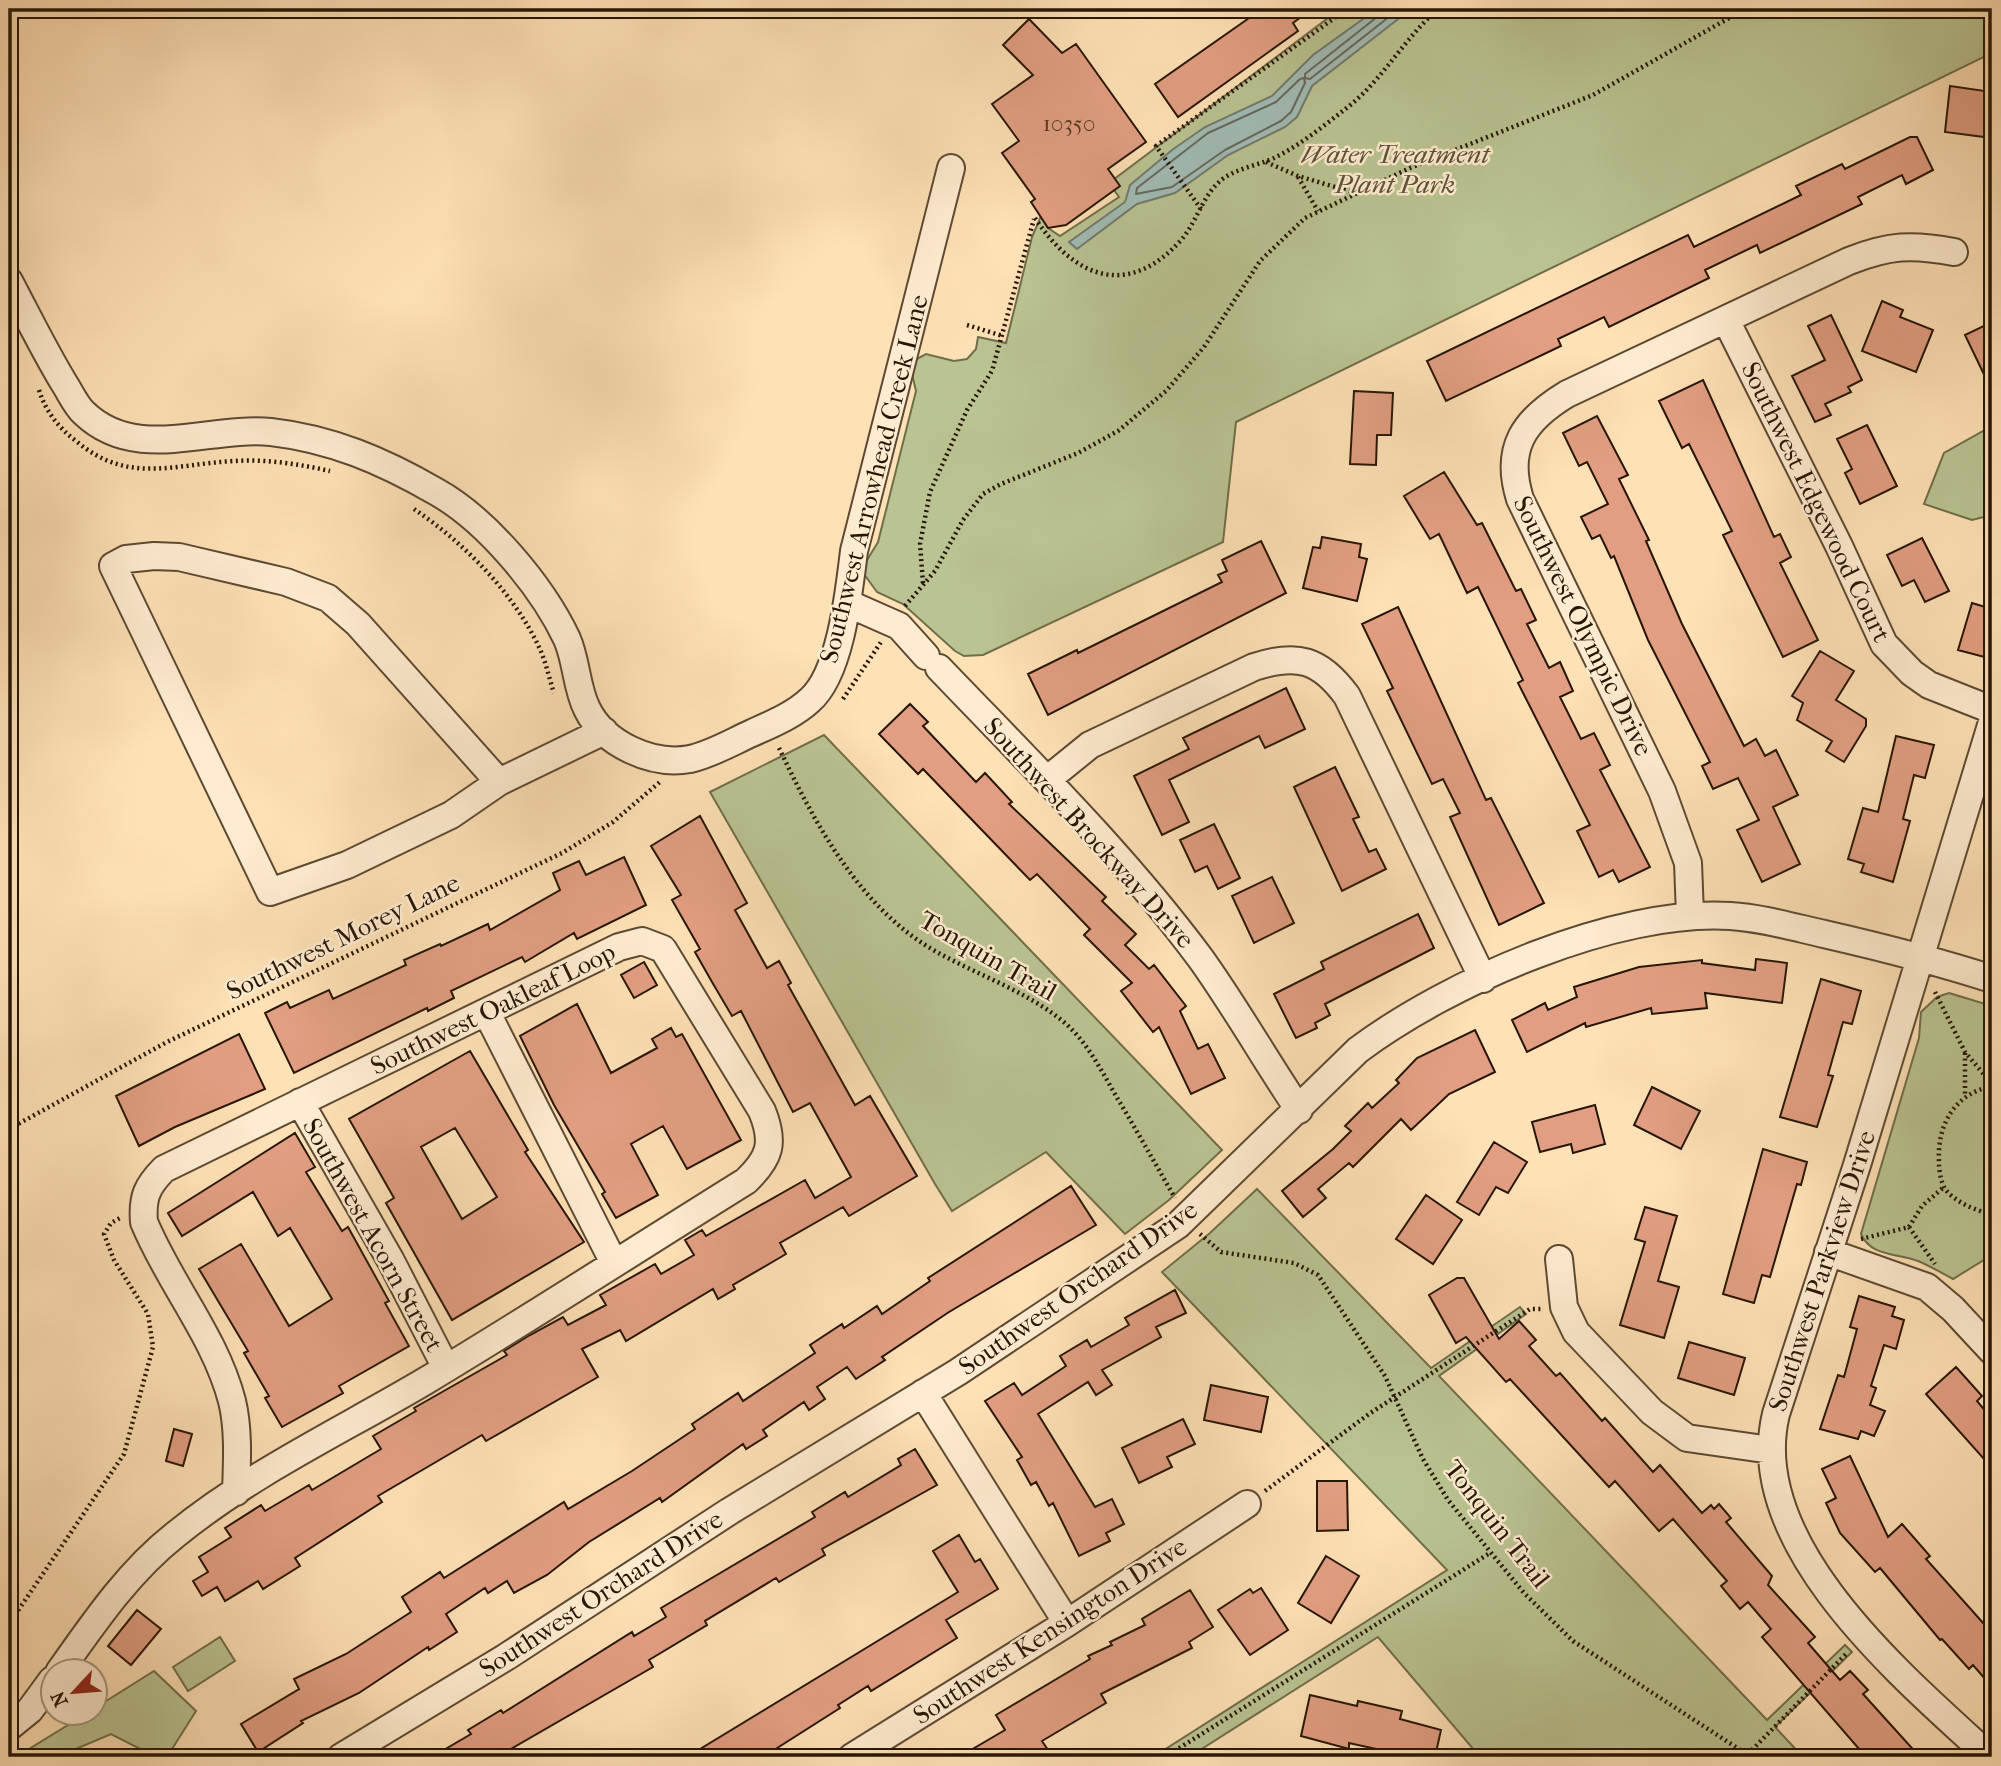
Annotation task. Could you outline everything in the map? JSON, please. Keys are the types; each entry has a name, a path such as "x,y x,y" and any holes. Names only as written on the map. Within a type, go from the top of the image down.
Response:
{"street":[{"name":"Southwest Arrowhead Creek Lane","path":"9,281 49,358 83,412 117,436 153,442 223,432 270,432 331,443 387,463 453,500 496,540 555,616 568,641 588,711 604,731 630,749 676,760 713,751 778,721 812,699 830,669 847,603 854,551 951,168"},
{"name":"Southwest Olympic Drive","path":"1690,915 1688,863 1683,844 1662,791 1520,499 1513,463 1518,443 1528,425 1545,407 1567,394 1875,251 1903,245 1954,252"},
{"name":"Southwest Edgewood Court","path":"1726,320 1839,546 1884,644 1912,673 1929,685 1992,710"},
{"path":"499,782 358,624 328,598 286,582 179,557 126,559 113,566 270,892 327,873 358,859 451,814 499,782 604,731"},
{"name":"Southwest Brockway Drive","path":"847,603 899,626 1048,779 1142,885 1202,961 1299,1111"},
{"path":"1048,779 1090,745 1254,667 1278,659 1299,659 1320,667 1336,680 1347,696 1483,979"},
{"name":"Southwest Parkview Drive","path":"1990,1757 1866,1634 1810,1567 1791,1534 1779,1496 1771,1450 1776,1414 1839,1257 1920,956 1992,722"},
{"name":"Southwest Orchard Drive","path":"341,1757 506,1657 730,1511 923,1393 1178,1225 1299,1111 1359,1050 1385,1030 1483,979 1578,939 1629,924 1690,915 1732,916 1778,923 1920,956 1992,979"},
{"name":"Southwest Oakleaf Loop","path":"68,1658 103,1609 173,1536 236,1492 446,1368 746,1181 762,1165 769,1146 769,1128 762,1111 663,949 642,940 619,947 164,1169 148,1184 143,1203"},
{"path":"487,1013 614,1263"},
{"name":"Southwest Acorn Street","path":"300,1102 391,1261 446,1368"},
{"path":"143,1203 144,1222 151,1239 223,1372 233,1404 237,1446 236,1492"},
{"path":"1839,1257 1917,1282 1936,1293 1992,1352"},
{"path":"1559,1259 1564,1307 1576,1332 1666,1424 1699,1441 1771,1450"},
{"path":"923,1393 1067,1623"},
{"name":"Southwest Kensington Drive","path":"852,1757 1067,1623 1247,1504"},
{"path":"9,1727 30,1710 38,1699"}],"path":[{"path":"1201,209 1156,146 1346,9"},
{"path":"923,584 920,544 930,492 967,410 992,371 1035,218 1068,255 1094,272 1116,277 1139,271 1162,257 1181,239 1207,196 1223,179 1266,162 1299,143 1350,106 1379,78 1415,31 1438,9"},
{"path":"905,607 935,571 970,509 983,494 1078,453 1118,431 1148,408 1204,347 1260,261 1284,235 1318,211 1353,193 1593,95 1737,17 1745,9"},
{"path":"1266,162 1298,176 1353,193"},
{"path":"1298,176 1318,211"},
{"path":"967,325 1003,336"},
{"path":"36,381 45,408 57,424 95,455 120,466 162,470 236,461 267,461 340,474"},
{"path":"411,507 463,549 508,598 539,648 555,697"},
{"name":"Tonquin Trail","path":"779,748 831,843 862,887 895,922 937,952 1048,1012 1076,1034 1097,1064 1175,1198"},
{"name":"Southwest Morey Lane","path":"9,1129 167,1042 562,853 613,822 673,771 676,760"},
{"path":"647,780 659,783"},
{"path":"1933,988 1965,1052 1992,1085 1965,1096"},
{"path":"1965,1052 1965,1096 1938,1137 1939,1171 1944,1187 1965,1205 1992,1215"},
{"path":"1839,1257 1864,1236 1909,1227 1922,1206 1944,1187"},
{"path":"9,1623 124,1454 153,1347 148,1314 114,1260 104,1234 111,1223 143,1203"},
{"path":"1909,1227 1929,1251 1938,1271 1936,1293"},
{"name":"Tonquin Trail","path":"1201,1236 1222,1252 1294,1264 1318,1275 1363,1339 1435,1479 1490,1553 1543,1614 1573,1641 1750,1755"},
{"path":"1247,1504 1369,1414 1396,1399 1530,1309 1564,1307"},
{"path":"1165,1757 1490,1553"},
{"path":"1750,1755 1866,1634"}],"green space":[{"name":"Water Treatment Plant Park","path":"1340,9 1992,9 1992,53 1236,422 1223,542 983,655 964,656 955,651 903,604 877,592 861,570 878,542 916,391 912,374 915,360 926,354 954,361 967,359 976,349 978,337 1006,343 1032,237 1041,216 1048,228 1060,236 1119,197 1109,183"},
{"path":"1992,426 1992,515 1972,520 1924,504 1944,453"},
{"path":"824,735 1222,1150 1169,1200 1125,1234 1046,1152 952,1211 935,1184 710,792"},
{"path":"1949,993 1992,1006 1992,1255 1953,1279 1910,1258 1878,1251 1871,1247 1861,1234 1919,1038 1921,1012 1937,997"},
{"path":"1257,1189 1431,1368 1520,1307 1526,1314 1439,1376 1767,1720 1845,1645 1852,1652 1775,1727 1803,1757 1480,1757 1378,1637 1189,1757 1153,1757 1447,1570 1162,1272 1210,1233"},
{"path":"220,1637 235,1661 188,1691 173,1667"},
{"path":"154,1671 196,1711 167,1757 156,1757 111,1734 57,1757 16,1757 63,1728 108,1728 108,1700"}],"water":[{"path":"1377,9 1411,9 1312,86 1297,117 1285,127 1228,155 1175,193 1137,204 1077,249 1069,242 1125,202 1130,185 1172,150 1205,127 1272,96 1313,55"}],"building":[{"path":"1262,9 1312,9 1293,23 1298,31 1178,117 1155,84"},
{"path":"1029,19 1062,53 1076,44 1146,142 1108,169 1120,186 1066,225 1048,228 1031,202 1035,199 1002,153 1019,141 992,104 1033,75 1003,45"},
{"path":"1950,86 1992,92 1992,138 1945,132"},
{"path":"1910,137 1917,137 1933,170 1906,184 1902,175 1858,197 1862,204 1760,253 1757,245 1705,270 1709,278 1609,327 1604,317 1558,339 1561,346 1446,401 1427,361 1688,235 1694,247 1801,195 1796,186 1842,164 1845,169"},
{"path":"1882,301 1903,310 1900,317 1933,330 1916,372 1862,351"},
{"path":"1831,315 1862,380 1848,387 1851,392 1825,404 1831,415 1815,422 1792,376 1825,360 1808,326"},
{"path":"1992,322 1992,391 1965,335"},
{"path":"1703,380 1774,537 1780,534 1791,557 1780,563 1818,640 1783,657 1723,535 1732,531 1689,444 1682,448 1659,401"},
{"path":"1354,391 1393,393 1391,435 1377,435 1376,465 1350,464"},
{"path":"1597,416 1628,475 1619,479 1649,540 1646,541 1682,624 1744,746 1756,739 1765,756 1776,750 1798,795 1773,807 1800,864 1762,882 1737,830 1759,820 1738,778 1713,789 1702,766 1710,762 1648,640 1614,556 1611,558 1600,535 1592,539 1581,517 1608,504 1587,462 1579,466 1563,433"},
{"path":"1867,425 1897,486 1860,504 1845,473 1852,469 1837,439"},
{"path":"1444,472 1477,525 1482,523 1516,591 1521,589 1536,620 1527,624 1549,668 1560,662 1573,691 1560,697 1581,739 1594,733 1610,765 1600,770 1650,867 1619,882 1613,870 1599,877 1577,831 1590,825 1518,683 1523,680 1478,587 1467,593 1439,534 1430,539 1404,496"},
{"path":"1322,537 1361,544 1359,557 1367,559 1357,601 1303,588 1313,547 1320,548"},
{"path":"1922,538 1949,591 1925,602 1914,580 1902,586 1887,555"},
{"path":"1261,541 1286,593 1048,715 1028,674 1077,650 1078,653 1222,582 1218,575 1227,571 1222,560"},
{"path":"1972,603 1992,609 1992,659 1958,650"},
{"path":"1398,607 1486,800 1491,798 1544,903 1499,925 1450,817 1460,813 1443,779 1432,784 1387,691 1393,688 1362,624"},
{"path":"1820,651 1854,671 1836,700 1866,719 1866,726 1844,762 1826,751 1832,741 1797,720 1803,703 1792,696"},
{"path":"1286,688 1305,729 1265,748 1259,736 1169,780 1189,822 1162,835 1134,776 1189,749 1183,738"},
{"path":"910,704 928,722 923,726 976,782 985,773 1012,802 1009,804 1106,897 1102,901 1136,934 1125,945 1149,969 1154,965 1186,1006 1180,1011 1198,1049 1208,1044 1225,1078 1191,1094 1159,1027 1153,1032 1121,991 1132,983 1084,935 1090,929 1037,874 1030,880 923,769 918,774 879,734"},
{"path":"1896,736 1934,745 1925,778 1914,775 1903,819 1910,821 1893,882 1861,872 1864,864 1848,859 1863,808 1878,812"},
{"path":"1335,767 1359,817 1353,819 1369,852 1376,849 1386,869 1342,891 1294,787"},
{"path":"700,816 747,903 735,910 767,968 779,961 791,983 788,985 855,1105 870,1096 917,1176 849,1216 843,1207 780,1243 786,1254 733,1285 735,1289 718,1299 713,1289 626,1341 620,1330 582,1349 598,1377 486,1441 482,1435 378,1496 382,1502 295,1558 300,1566 263,1589 258,1581 225,1601 217,1587 202,1596 193,1581 208,1572 199,1557 231,1537 225,1528 261,1505 265,1511 309,1485 312,1490 381,1449 373,1436 416,1411 414,1408 507,1355 504,1351 530,1335 563,1317 568,1325 606,1305 600,1295 655,1264 661,1274 694,1255 685,1240 702,1230 706,1236 805,1180 815,1198 851,1177 810,1103 793,1112 741,1011 732,1016 712,982 695,952 700,949 672,900 681,895 651,846"},
{"path":"1214,824 1240,878 1218,889 1207,866 1195,872 1180,840"},
{"path":"624,857 646,905 577,939 574,933 525,962 522,957 451,991 454,998 428,1011 427,1008 294,1073 265,1013 287,1002 290,1008 329,990 333,999 406,965 404,960 440,944 441,946 488,924 490,930 560,890 553,873 579,861 586,875"},
{"path":"1272,877 1294,923 1254,943 1232,896"},
{"path":"1418,914 1434,948 1325,1004 1330,1015 1315,1023 1317,1028 1296,1038 1274,994 1324,969 1321,962"},
{"path":"1756,959 1787,963 1782,1003 1705,993 1707,1008 1652,1014 1651,1008 1586,1027 1585,1023 1527,1052 1512,1020 1545,1003 1548,1010 1577,997 1574,987 1639,967 1702,960 1702,963 1755,970"},
{"path":"644,962 657,985 634,998 621,975"},
{"path":"1821,979 1861,991 1852,1024 1843,1022 1828,1075 1833,1076 1817,1127 1780,1117"},
{"path":"577,1004 611,1073 657,1048 652,1039 671,1028 676,1037 682,1034 741,1140 687,1169 663,1126 631,1144 658,1195 616,1218 602,1194 605,1192 554,1105 520,1036"},
{"path":"1475,1030 1495,1072 1449,1094 1411,1130 1401,1119 1353,1167 1349,1163 1318,1189 1326,1198 1303,1217 1282,1191 1333,1149 1351,1131 1345,1126 1368,1103 1372,1108 1399,1083 1396,1080 1417,1058"},
{"path":"239,1034 265,1089 175,1127 139,1146 116,1096"},
{"path":"470,1051 528,1150 525,1152 584,1242 452,1320 386,1203 394,1198 349,1119","holes":["455,1128 497,1197 462,1219 421,1147"]},
{"path":"1652,1087 1700,1111 1681,1149 1634,1125"},
{"path":"1595,1105 1605,1144 1573,1153 1571,1144 1540,1152 1532,1122"},
{"path":"295,1133 315,1167 306,1172 342,1231 348,1227 389,1301 385,1303 409,1346 339,1386 343,1393 282,1427 265,1398 269,1396 244,1353 248,1351 199,1269 241,1244 289,1326 332,1299 290,1228 278,1236 253,1192 182,1236 168,1213"},
{"path":"1494,1142 1527,1162 1508,1193 1496,1187 1479,1215 1457,1202"},
{"path":"1763,1149 1807,1162 1801,1185 1797,1184 1770,1277 1762,1275 1754,1303 1723,1294"},
{"path":"1071,1186 1096,1225 949,1312 882,1357 885,1360 856,1379 847,1367 817,1387 825,1399 809,1410 804,1402 763,1430 767,1436 746,1449 743,1444 662,1502 660,1498 589,1542 547,1575 514,1593 507,1581 488,1593 485,1588 446,1614 457,1632 429,1650 428,1647 359,1693 301,1721 303,1723 258,1752 241,1724 299,1689 294,1679 346,1654 411,1612 402,1597 440,1572 444,1578 564,1502 568,1509 632,1471 695,1429 692,1424 738,1393 743,1401 815,1353 810,1345 842,1324 844,1328 877,1306 882,1314 930,1281 928,1278"},
{"path":"1426,1195 1462,1220 1433,1264 1396,1239"},
{"path":"1645,1207 1677,1216 1658,1281 1679,1287 1664,1338 1620,1325 1645,1242 1635,1239"},
{"path":"1457,1278 1464,1278 1499,1339 1519,1321 1536,1340 1529,1346 1556,1376 1560,1373 1602,1421 1605,1418 1653,1472 1660,1465 1702,1513 1711,1505 1714,1509 1719,1504 1731,1518 1726,1522 1772,1576 1768,1585 1815,1637 1808,1643 1840,1680 1850,1671 1868,1690 1863,1694 1920,1757 1866,1757 1762,1637 1771,1629 1748,1602 1740,1609 1721,1586 1727,1581 1673,1519 1659,1531 1615,1481 1609,1487 1510,1379 1506,1382 1466,1337 1456,1343 1429,1295"},
{"path":"1175,1290 1186,1313 1156,1327 1161,1337 1102,1370 1112,1385 1096,1395 1088,1382 1038,1414 1095,1507 1112,1499 1124,1524 1106,1533 1110,1541 1079,1556 1053,1503 1049,1506 1036,1482 1031,1485 1017,1460 1022,1457 985,1401 1014,1383 1022,1395 1066,1366 1060,1356 1087,1340 1091,1347 1129,1325 1125,1318"},
{"path":"1859,1296 1895,1307 1892,1316 1904,1320 1896,1349 1884,1345 1871,1386 1876,1388 1870,1405 1885,1411 1874,1436 1861,1431 1858,1439 1820,1429 1838,1375 1844,1377 1857,1329 1850,1327"},
{"path":"1689,1342 1745,1358 1734,1395 1678,1378"},
{"path":"1956,1367 1982,1396 1977,1401 1992,1419 1992,1468 1926,1394"},
{"path":"1211,1385 1268,1397 1261,1432 1204,1420"},
{"path":"1183,1419 1195,1444 1167,1457 1172,1467 1139,1483 1122,1448"},
{"path":"174,1429 192,1434 183,1466 166,1461"},
{"path":"915,1449 937,1485 822,1549 825,1555 779,1582 776,1578 705,1621 707,1625 649,1660 653,1667 497,1757 432,1757 471,1734 468,1730 501,1710 503,1713 632,1632 634,1636 666,1617 661,1608 815,1517 812,1512 845,1492 848,1497 901,1465 898,1459"},
{"path":"1850,1456 1888,1537 1902,1524 1930,1556 1926,1559 1984,1624 1992,1617 1992,1687 1973,1665 1969,1669 1942,1639 1940,1640 1880,1568 1875,1572 1840,1533 1826,1503 1836,1498 1822,1469"},
{"path":"1317,1481 1347,1481 1348,1530 1317,1531"},
{"path":"959,1535 975,1562 980,1559 998,1589 946,1620 957,1638 871,1691 868,1686 838,1705 840,1708 763,1757 687,1757 958,1592 933,1551"},
{"path":"1326,1556 1359,1576 1331,1623 1298,1603"},
{"path":"1261,1588 1288,1630 1250,1655 1218,1610 1250,1589 1253,1593"},
{"path":"1190,1590 1213,1627 1189,1642 1192,1648 1101,1694 1106,1703 1042,1741 1048,1750 1036,1757 959,1757 1005,1730 996,1715 1090,1659 1088,1656 1112,1645 1110,1642 1145,1625 1142,1619"},
{"path":"137,1610 161,1629 131,1665 108,1646"},
{"path":"1310,1695 1357,1706 1358,1701 1402,1711 1400,1719 1441,1730 1435,1757 1389,1757 1390,1752 1349,1743 1349,1749 1301,1736"}]}
